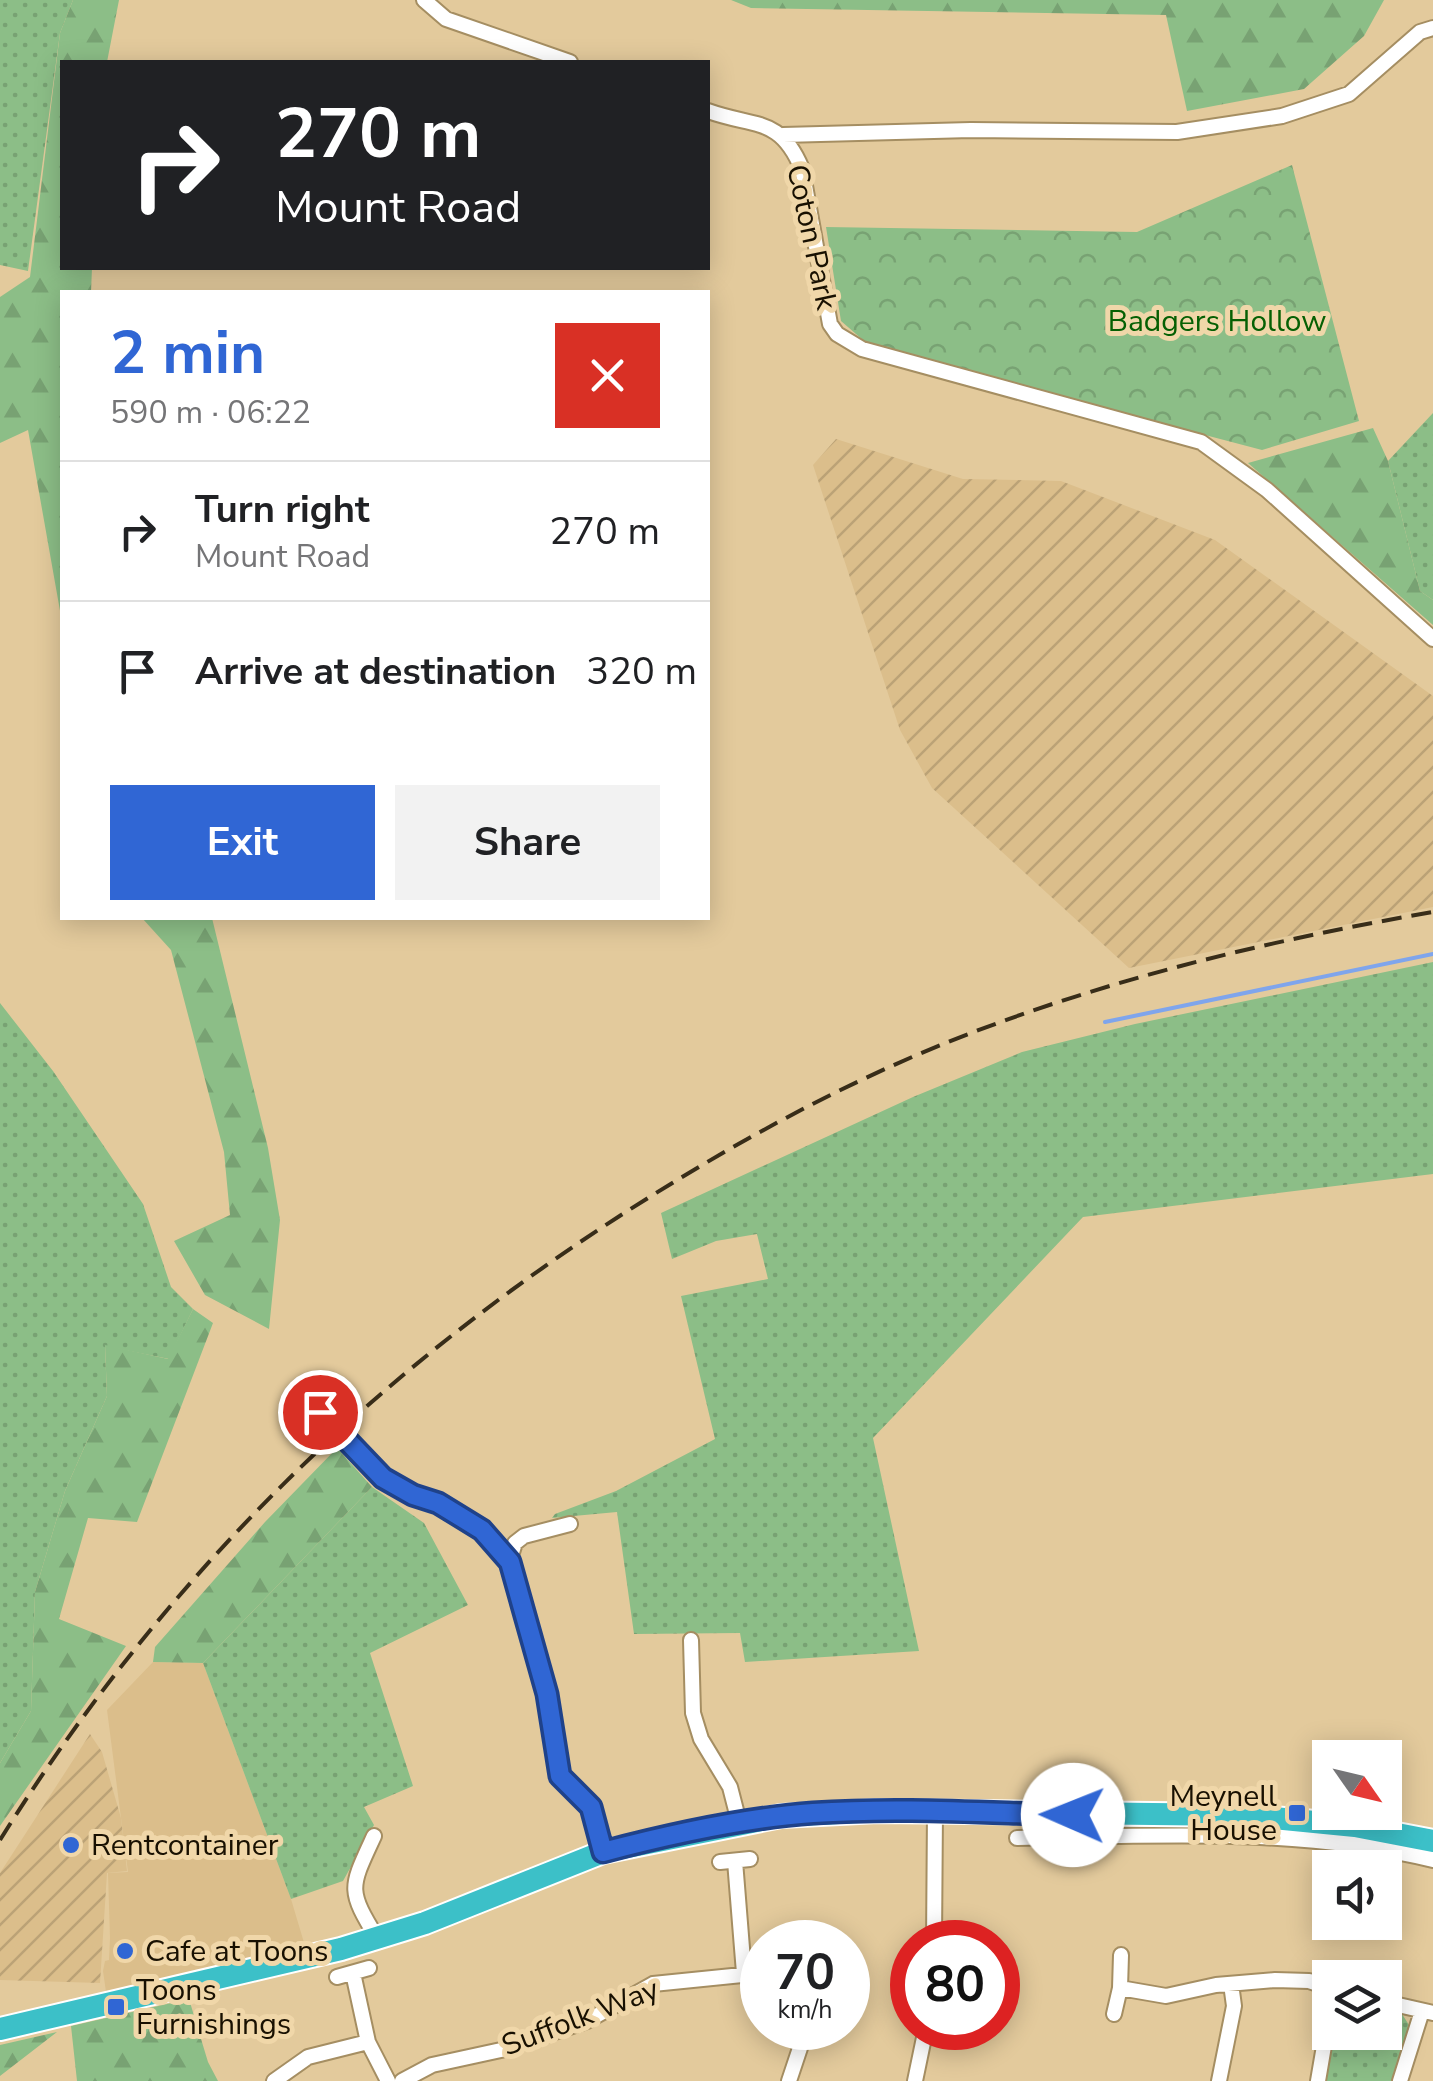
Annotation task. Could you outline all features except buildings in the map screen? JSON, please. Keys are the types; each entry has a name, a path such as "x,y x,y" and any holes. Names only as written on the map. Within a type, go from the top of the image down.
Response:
{"highway":[{"path":"0,2028 377,1938 603,1852 739,1822 812,1813 935,1811 1185,1825 1309,1820 1433,1841"}],"street":[{"path":"424,0 446,19 564,60"},
{"name":"Coton Park","path":"783,135 970,130 1176,132 1282,116 1349,94 1420,32 1433,28"},
{"path":"710,112 783,135"},
{"name":"Coton Park","path":"783,135 802,169 830,324 837,334 862,349 1200,442 1266,490 1433,639"},
{"path":"320,1412 383,1478 413,1495 438,1503 482,1530 510,1562 547,1694 560,1776 591,1807 603,1852"},
{"path":"510,1562 516,1543 524,1536 570,1524"},
{"path":"692,1640 694,1713 701,1739 730,1788 739,1822"},
{"path":"934,1920 935,1811"},
{"path":"1018,1838 1185,1825 1368,1846 1433,1860"},
{"path":"374,1836 354,1879 355,1902 377,1938"},
{"path":"735,1861 740,1923"},
{"path":"1114,2014 1122,1955"},
{"path":"336,1977 369,1968"},
{"path":"353,1973 368,2042 388,2081"},
{"name":"Suffolk Way","path":"402,2081 432,2066 501,2050 587,2020 652,1984 740,1973"},
{"path":"1120,1988 1166,1996 1231,1984 1312,1982"},
{"path":"1219,2081 1234,2006 1231,1984"},
{"path":"1400,2081 1427,2012 1402,2006"},
{"path":"274,2081 308,2057 368,2042"},
{"path":"789,2081 799,2050"},
{"path":"915,2081 921,2050"},
{"path":"1318,2081 1323,2050"}],"shaded area":[{"path":"836,439 963,479 1061,481 1215,540 1433,696 1433,907 1129,968 932,788 900,730 813,465"},
{"path":"153,1662 203,1663 305,1946 106,1992 103,1971 105,1961 109,1960 108,1873 128,1872 107,1710"},
{"name":"Rentcontainer","path":"90,1734 102,1752 121,1818 127,1871 107,1873 100,1983 0,1980 0,1873"}],"green space":[{"path":"0,0 73,0 60,33 28,271 0,265"},
{"path":"73,0 119,0 107,60 60,60 60,270 92,270 91,290 60,290 60,611 28,430 0,443 0,297 30,277 60,33"},
{"path":"731,0 1384,0 1364,36 1304,89 1187,111 1166,15 751,8"},
{"name":"Badgers Hollow","path":"1292,165 1359,421 1262,450 871,347 841,321 826,227 1137,232"},
{"path":"1433,413 1433,600 1420,591 1388,461"},
{"path":"1373,428 1388,461 1420,591 1433,600 1433,625 1248,463"},
{"path":"144,920 212,920 268,1148 280,1220 269,1329 205,1295 174,1241 230,1215 224,1152 171,950"},
{"path":"1433,962 1433,1174 1083,1217 873,1438 919,1651 745,1662 740,1633 634,1634 617,1512 552,1518 616,1491 715,1439 681,1296 768,1279 757,1234 716,1241 672,1259 661,1213 913,1097 1022,1052 1135,1024"},
{"path":"0,1003 53,1071 143,1204 171,1287 193,1309 169,1359 105,1346 107,1396 65,1491 35,1592 31,1711 0,1763"},
{"path":"193,1309 213,1323 137,1522 88,1518 59,1619 126,1646 0,1826 0,1763 31,1711 35,1592 65,1491 107,1396 105,1345 168,1359"},
{"path":"337,1448 372,1487 203,1663 153,1662 155,1647 265,1522"},
{"path":"372,1487 424,1523 468,1605 370,1653 413,1786 364,1807 374,1825 343,1881 291,1899 203,1663"},
{"path":"189,1999 208,2062 218,2081 77,2081 71,2026"},
{"path":"1402,2014 1409,2025 1402,2050"},
{"path":"57,2032 0,2076 0,2045"},
{"path":"1330,2050 1402,2050 1393,2081 1325,2081"}],"waterway":[{"path":"1105,1022 1433,954"}],"railway":[{"path":"0,1840 66,1741 136,1648 210,1560 290,1478 374,1400 463,1327 557,1258 656,1193 849,1086 971,1033 1084,994 1199,961 1433,912"}],"place":[{"name":"Meynell House","path":"1297,1813"},
{"name":"Rentcontainer","path":"71,1845"},
{"name":"Cafe at Toons","path":"125,1951"},
{"name":"Toons Furnishings","path":"116,2007"}],"route":[{"path":"320,1412 383,1478 413,1495 438,1503 482,1530 510,1562 547,1694 560,1776 591,1807 603,1852 739,1822 812,1813 1073,1815"}]}
